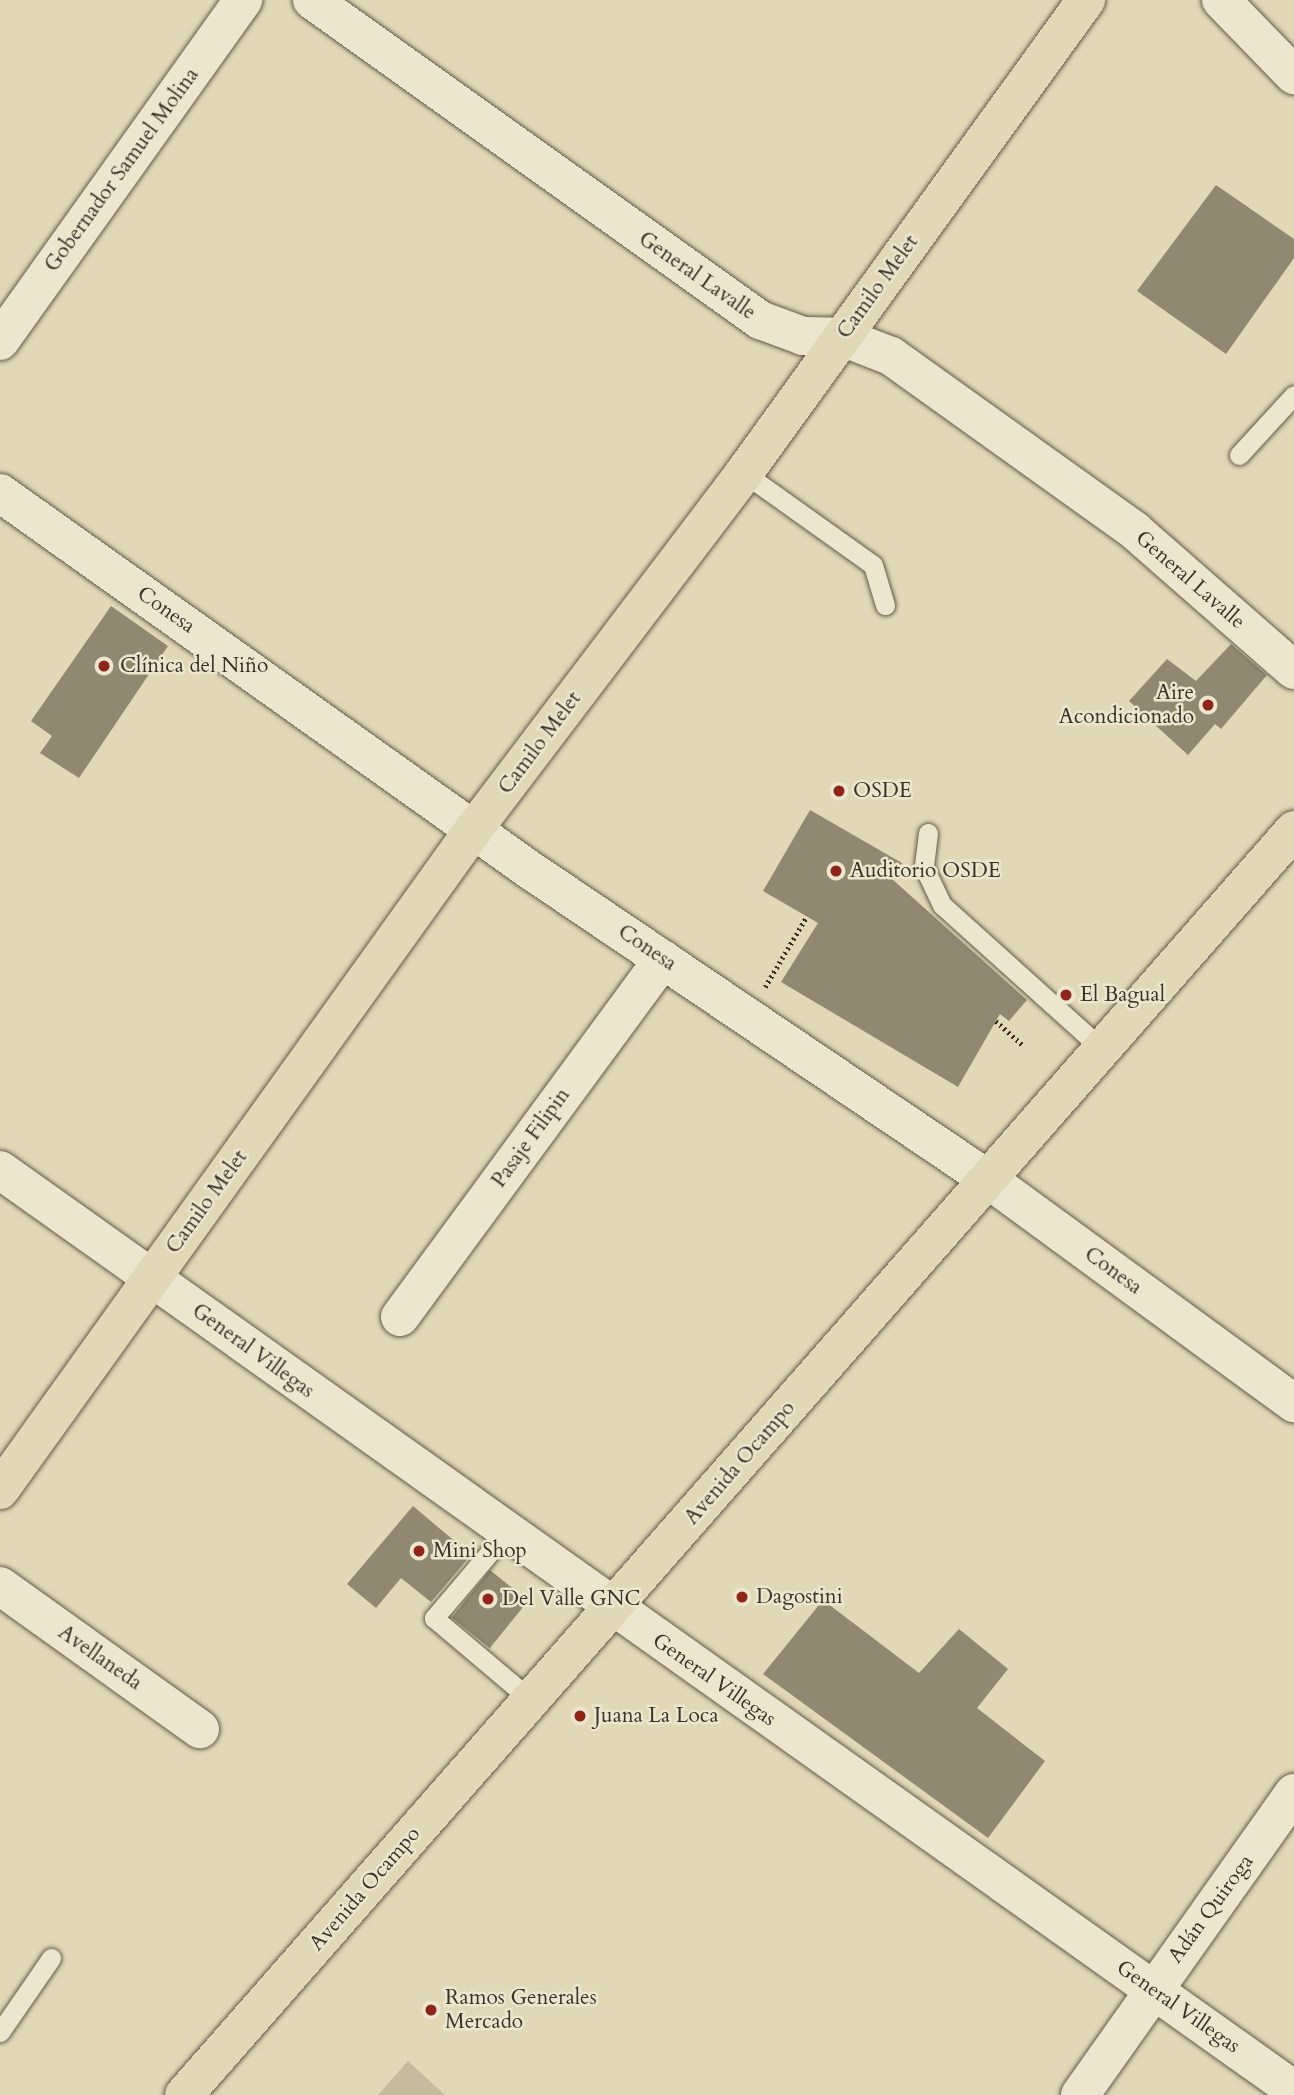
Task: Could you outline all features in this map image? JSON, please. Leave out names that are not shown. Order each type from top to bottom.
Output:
[{"type":"main road","name":"Camilo Melet","points":[[0,1490],[474,830],[744,473],[1086,0]]},
{"type":"main road","name":"Avenida Ocampo","points":[[184,2095],[1294,831]]},
{"type":"street","name":"Gobernador Samuel Molina","points":[[0,341],[243,0]]},
{"type":"street","name":"General Lavalle","points":[[312,0],[760,320],[803,336],[842,337],[891,356],[1135,531],[1294,670]]},
{"type":"street","points":[[1221,0],[1294,75]]},
{"type":"street","name":"Conesa","points":[[0,492],[474,830],[989,1180],[1294,1403]]},
{"type":"street","name":"Pasaje Filipin","points":[[400,1317],[663,959]]},
{"type":"street","name":"General Villegas","points":[[0,1170],[612,1608],[1294,2090]]},
{"type":"street","name":"Avellaneda","points":[[0,1586],[201,1729]]},
{"type":"street","name":"Adán Quiroga","points":[[1080,2095],[1294,1793]]},
{"type":"lane","points":[[1239,455],[1294,394]]},
{"type":"lane","points":[[744,473],[873,565],[886,605]]},
{"type":"lane","points":[[928,833],[924,867],[942,905],[1103,1050]]},
{"type":"lane","points":[[507,1532],[434,1618],[531,1700]]},
{"type":"lane","points":[[0,2032],[51,1958]]},
{"type":"path","points":[[760,993],[807,916]]},
{"type":"path","points":[[996,1021],[1024,1045]]},
{"type":"shaded area","points":[[408,2061],[445,2095],[378,2095]]},
{"type":"building","points":[[1216,185],[1294,239],[1294,258],[1226,354],[1137,291]]},
{"type":"building","points":[[111,606],[168,646],[79,778],[40,753],[52,736],[31,721]]},
{"type":"building","points":[[1231,644],[1267,675],[1221,729],[1215,724],[1188,755],[1129,701],[1167,659],[1196,681]]},
{"type":"building","points":[[810,810],[902,863],[892,879],[1027,1000],[1009,1021],[1000,1014],[958,1087],[781,982],[818,923],[763,891]]},
{"type":"building","points":[[413,1506],[471,1555],[431,1602],[401,1578],[376,1608],[347,1584]]},
{"type":"building","points":[[490,1570],[528,1601],[490,1648],[452,1617]]},
{"type":"building","points":[[823,1600],[919,1673],[959,1629],[1008,1669],[977,1708],[1045,1761],[988,1838],[763,1674]]},
{"type":"place","name":"Clínica del Niño","points":[[104,666]]},
{"type":"place","name":"Aire Acondicionado","points":[[1208,705]]},
{"type":"place","name":"OSDE","points":[[839,791]]},
{"type":"place","name":"Auditorio OSDE","points":[[836,871]]},
{"type":"place","name":"El Bagual","points":[[1066,995]]},
{"type":"place","name":"Mini Shop","points":[[419,1551]]},
{"type":"place","name":"Dagostini","points":[[742,1597]]},
{"type":"place","name":"Del Valle GNC","points":[[488,1599]]},
{"type":"place","name":"Juana La Loca","points":[[580,1716]]},
{"type":"place","name":"Ramos Generales Mercado","points":[[431,2010]]}]
